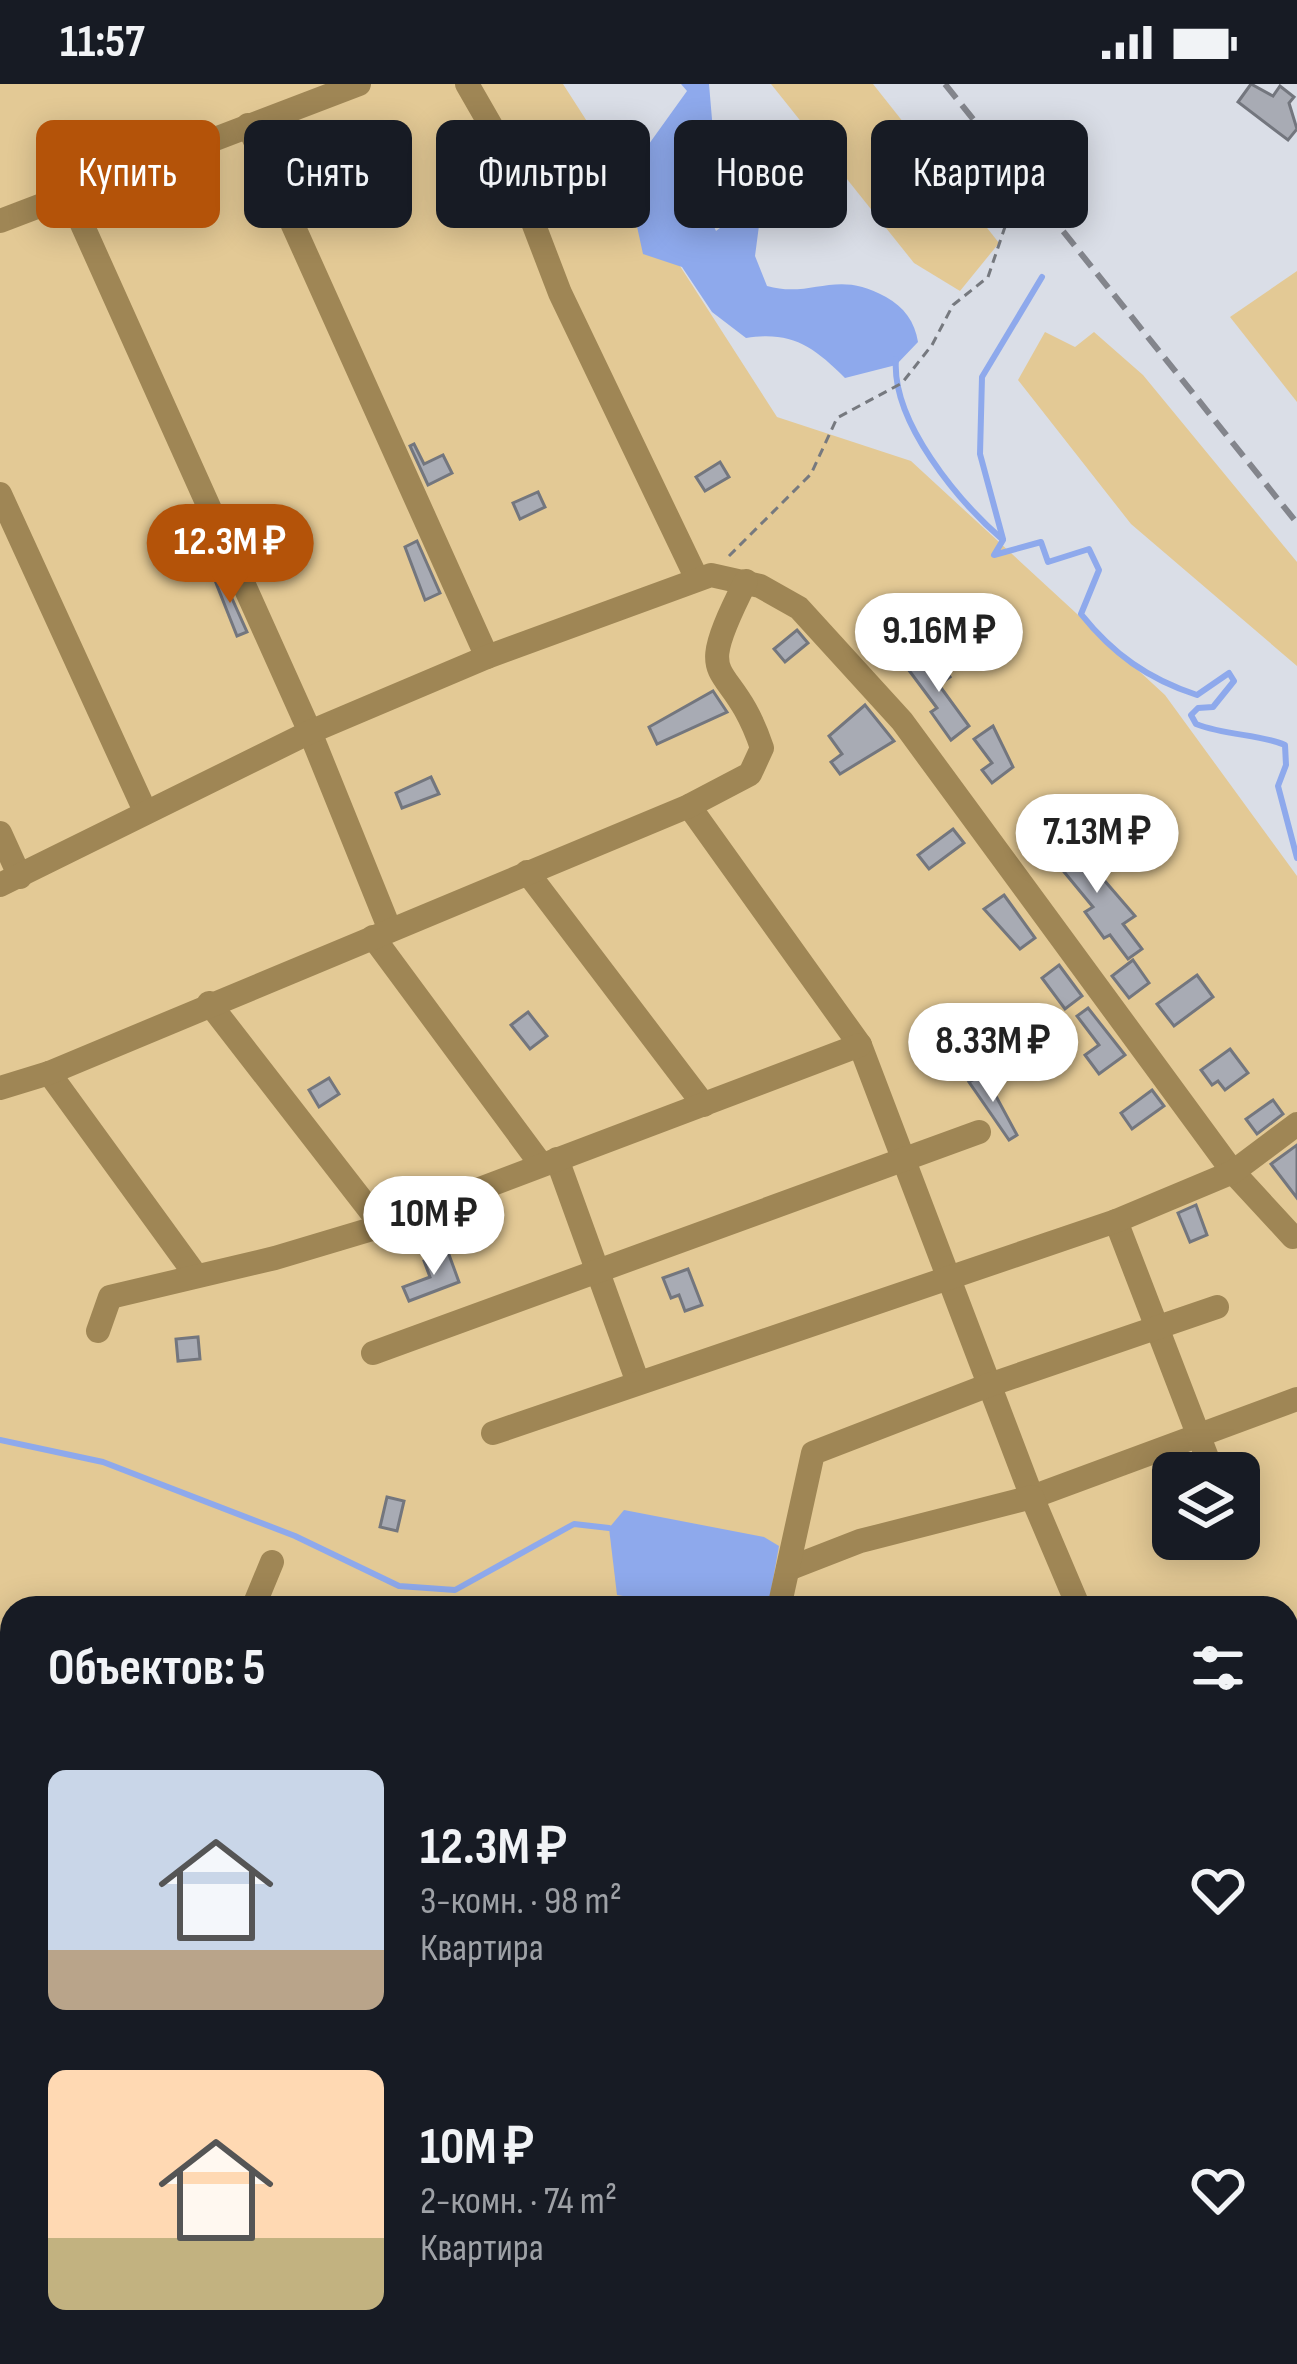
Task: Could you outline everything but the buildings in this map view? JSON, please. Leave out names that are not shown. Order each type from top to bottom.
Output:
[{"type":"street","points":[[262,120],[359,84]]},
{"type":"street","points":[[467,84],[506,152],[560,293],[704,577]]},
{"type":"street","points":[[0,221],[36,206]]},
{"type":"street","points":[[84,228],[310,733],[381,933],[549,1161],[599,1270],[637,1380]]},
{"type":"street","points":[[294,228],[487,657]]},
{"type":"street","points":[[0,494],[145,812]]},
{"type":"street","points":[[0,833],[10,881],[310,733],[487,657],[704,577],[746,580],[799,608],[902,721],[1233,1172],[1293,1237]]},
{"type":"street","points":[[3,1079],[50,1073],[688,806],[750,774],[761,758],[758,735],[715,661],[716,639],[746,580]]},
{"type":"street","points":[[688,806],[860,1045],[1074,1596]]},
{"type":"street","points":[[527,872],[704,1105]]},
{"type":"street","points":[[208,1003],[382,1226]]},
{"type":"street","points":[[98,1331],[110,1297],[275,1258],[382,1226],[860,1045]]},
{"type":"street","points":[[50,1073],[195,1274]]},
{"type":"street","points":[[493,1433],[948,1274],[1116,1221],[1233,1172],[1297,1124]]},
{"type":"street","points":[[373,1353],[979,1132]]},
{"type":"street","points":[[1116,1221],[1205,1452]]},
{"type":"street","points":[[782,1596],[813,1453],[989,1385],[1216,1307]]},
{"type":"street","points":[[788,1569],[860,1541],[1032,1497],[1295,1403]]},
{"type":"street","points":[[258,1596],[272,1562]]},
{"type":"path","points":[[704,577],[811,474],[837,418],[902,383],[932,345],[953,304],[988,277],[1005,228]]},
{"type":"shaded area","points":[[0,84],[563,84],[586,120],[436,120],[436,228],[650,228],[650,219],[777,417],[911,461],[1165,695],[1297,876],[1297,1596],[0,1596]]},
{"type":"shaded area","points":[[771,84],[873,84],[902,120],[871,120],[871,209],[847,179],[847,120],[800,120]]},
{"type":"shaded area","points":[[886,228],[987,228],[999,243],[960,291],[914,263]]},
{"type":"shaded area","points":[[1297,271],[1297,402],[1230,317]]},
{"type":"shaded area","points":[[1045,332],[1075,347],[1094,332],[1143,375],[1297,562],[1297,666],[1131,524],[1018,380]]},
{"type":"water","points":[[681,84],[709,84],[712,120],[674,120],[674,228],[759,228],[755,256],[767,286],[853,285],[892,301],[911,322],[918,342],[896,365],[845,378],[800,343],[776,337],[746,338],[712,312],[682,267],[643,254],[637,228],[650,228],[650,143],[687,91]]},
{"type":"water","points":[[624,1510],[764,1537],[779,1546],[770,1596],[617,1595],[609,1528]]},
{"type":"waterway","points":[[1003,539],[980,454],[982,377],[1042,277]]},
{"type":"waterway","points":[[896,359],[897,383],[916,433],[948,482],[1003,540],[994,555],[1041,542],[1048,562],[1089,549],[1099,570],[1081,614],[1119,653],[1147,673],[1197,695],[1229,673],[1234,681],[1213,707],[1198,708],[1191,715],[1196,724],[1208,728],[1285,745],[1286,765],[1278,786],[1297,858]]},
{"type":"waterway","points":[[0,1440],[103,1462],[295,1536],[399,1586],[455,1590],[574,1524],[609,1528]]},
{"type":"railway","points":[[945,84],[1297,523]]}]
